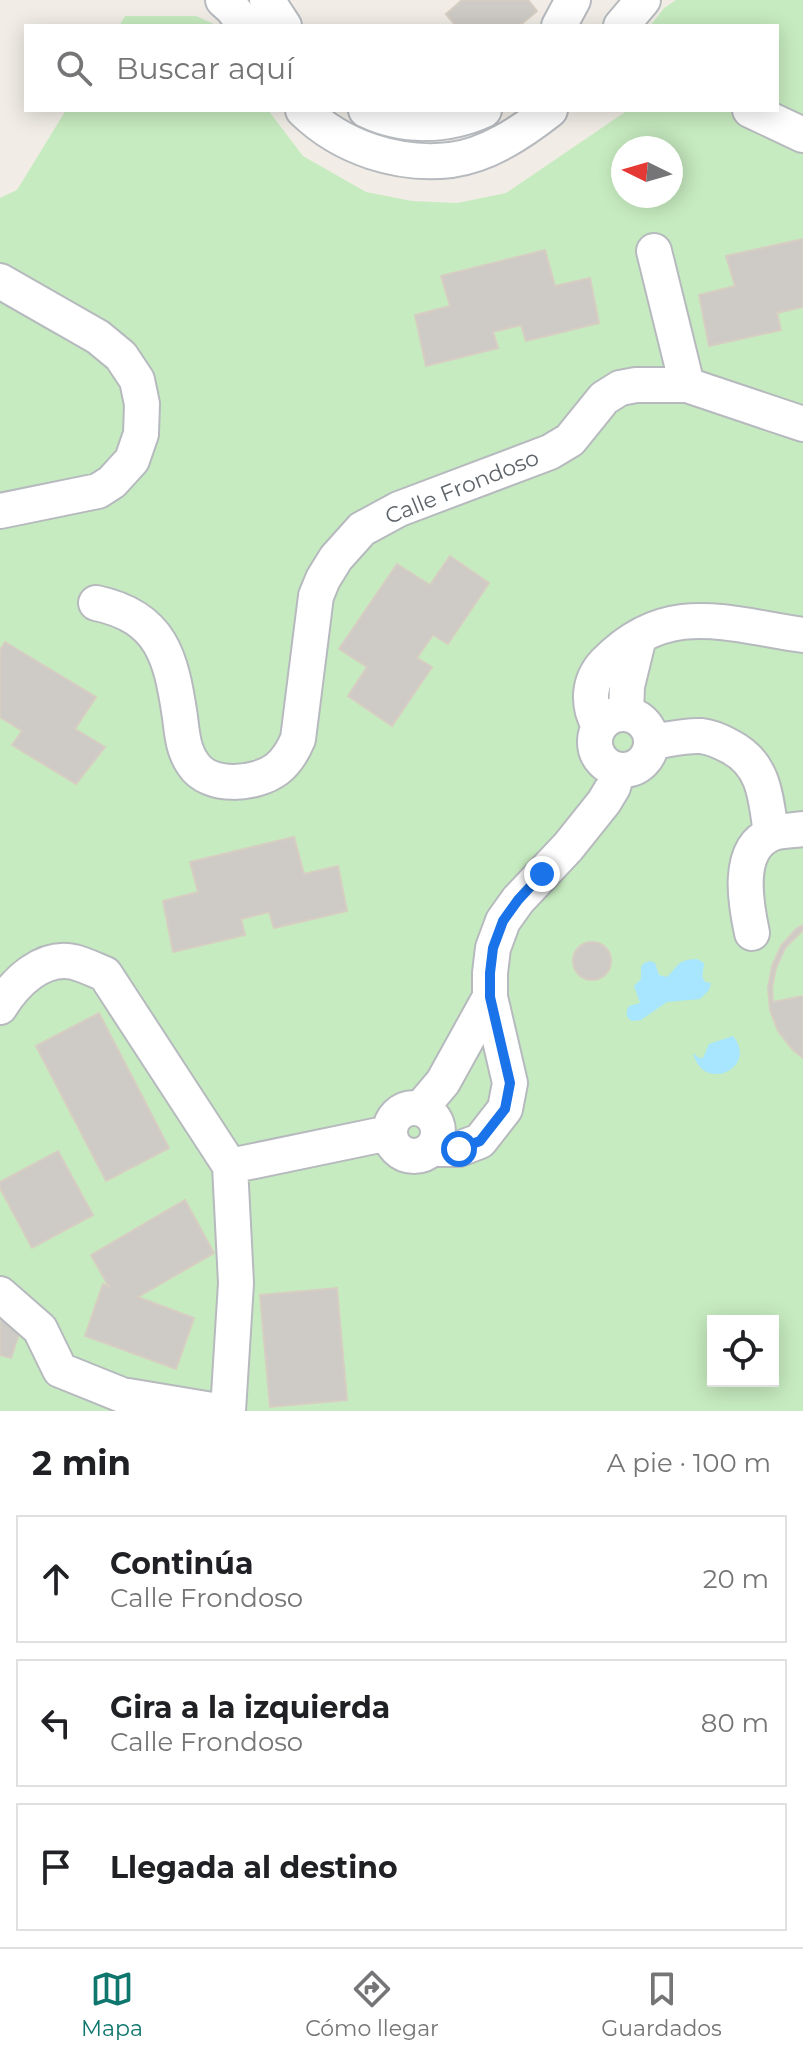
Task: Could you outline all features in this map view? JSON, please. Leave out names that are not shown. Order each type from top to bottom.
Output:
[{"type":"street","points":[[223,0],[244,24]]},
{"type":"street","points":[[267,0],[283,24]]},
{"type":"street","points":[[559,24],[561,0]]},
{"type":"street","points":[[560,24],[573,0]]},
{"type":"street","points":[[623,24],[643,0]]},
{"type":"street","points":[[305,112],[330,132],[357,147],[419,161],[453,159],[477,153],[505,141],[547,112]]},
{"type":"street","points":[[370,112],[401,122],[424,124],[480,112]]},
{"type":"street","points":[[754,112],[803,135]]},
{"type":"street","points":[[654,251],[687,385]]},
{"type":"street","points":[[0,281],[98,337],[121,356],[137,380],[142,404],[141,434],[132,460],[112,482],[98,491],[0,511]]},
{"type":"street","name":"Calle Frondoso","points":[[96,603],[119,608],[147,628],[161,643],[169,663],[185,748],[194,766],[204,775],[218,780],[265,777],[279,768],[298,739],[316,596],[336,558],[362,529],[399,509],[550,452],[570,440],[604,398],[620,388],[687,385],[803,424]]},
{"type":"street","points":[[612,720],[639,719],[648,729],[651,742],[648,755],[638,766],[618,770],[601,761],[595,749],[595,736],[612,720],[639,637],[658,627],[697,619],[803,635]]},
{"type":"street","points":[[651,742],[702,736],[728,745],[752,763],[767,809],[787,832],[752,852],[744,885],[752,933]]},
{"type":"street","points":[[431,1149],[459,1149],[480,1141],[505,1109],[510,1083],[490,997],[493,948],[503,921],[604,802],[618,770]]},
{"type":"street","points":[[0,1007],[9,993],[40,965],[71,961],[105,974],[230,1166],[236,1283],[228,1411]]},
{"type":"street","points":[[421,1108],[443,1082],[490,997]]},
{"type":"street","points":[[409,1107],[421,1108],[432,1114],[438,1125],[438,1138],[431,1149],[419,1156],[405,1155],[394,1147],[389,1133],[391,1122],[398,1112],[409,1107]]},
{"type":"street","points":[[230,1166],[389,1133]]},
{"type":"street","points":[[0,1294],[40,1329],[60,1370],[122,1395],[218,1411]]},
{"type":"green space","points":[[676,0],[803,0],[803,1411],[0,1411],[0,198],[17,190],[65,112],[270,112],[303,156],[366,192],[412,201],[457,203],[506,193],[625,112],[779,112],[779,24],[652,24],[664,8]]},
{"type":"green space","points":[[125,16],[196,16],[214,24],[120,24]]},
{"type":"water","points":[[697,959],[704,963],[704,981],[711,983],[700,999],[667,1002],[641,1020],[628,1018],[629,1006],[640,1003],[634,986],[641,979],[644,963],[655,963],[659,975],[667,977],[682,962]]},
{"type":"water","points":[[733,1036],[739,1048],[739,1058],[734,1066],[717,1074],[707,1072],[699,1065],[693,1053],[703,1058],[709,1044]]},
{"type":"building","points":[[462,0],[528,0],[537,11],[521,24],[454,24],[446,14]]},
{"type":"building","points":[[803,239],[803,307],[777,313],[781,330],[709,346],[699,295],[735,286],[726,256]]},
{"type":"building","points":[[545,250],[555,286],[590,278],[599,323],[526,341],[521,325],[493,332],[498,348],[426,366],[415,315],[450,306],[441,276]]},
{"type":"building","points":[[450,556],[489,583],[448,644],[433,635],[417,658],[432,667],[392,726],[348,696],[367,667],[339,649],[397,564],[430,585]]},
{"type":"building","points":[[5,642],[96,697],[75,729],[105,747],[76,784],[12,745],[22,731],[0,717],[0,650]]},
{"type":"building","points":[[294,837],[304,874],[338,866],[347,911],[274,928],[269,912],[241,919],[245,935],[173,952],[163,901],[198,892],[190,862]]},
{"type":"building","points":[[803,925],[803,930],[785,948],[772,988],[773,1002],[803,996],[803,1058],[778,1031],[770,1010],[768,988],[772,966],[781,946]]},
{"type":"building","points":[[592,942],[605,948],[611,961],[605,974],[592,980],[579,974],[573,961],[579,948]]},
{"type":"building","points":[[99,1013],[169,1148],[106,1181],[36,1046]]},
{"type":"building","points":[[58,1151],[93,1215],[32,1248],[0,1188],[0,1182]]},
{"type":"building","points":[[185,1200],[214,1253],[138,1297],[194,1318],[176,1369],[85,1336],[103,1284],[109,1287],[91,1255]]},
{"type":"building","points":[[337,1288],[347,1400],[270,1407],[260,1295]]},
{"type":"building","points":[[0,1315],[23,1322],[11,1358],[0,1355]]},
{"type":"route","points":[[459,1149],[480,1141],[505,1109],[510,1083],[490,997],[493,948],[503,921],[542,874]]}]
